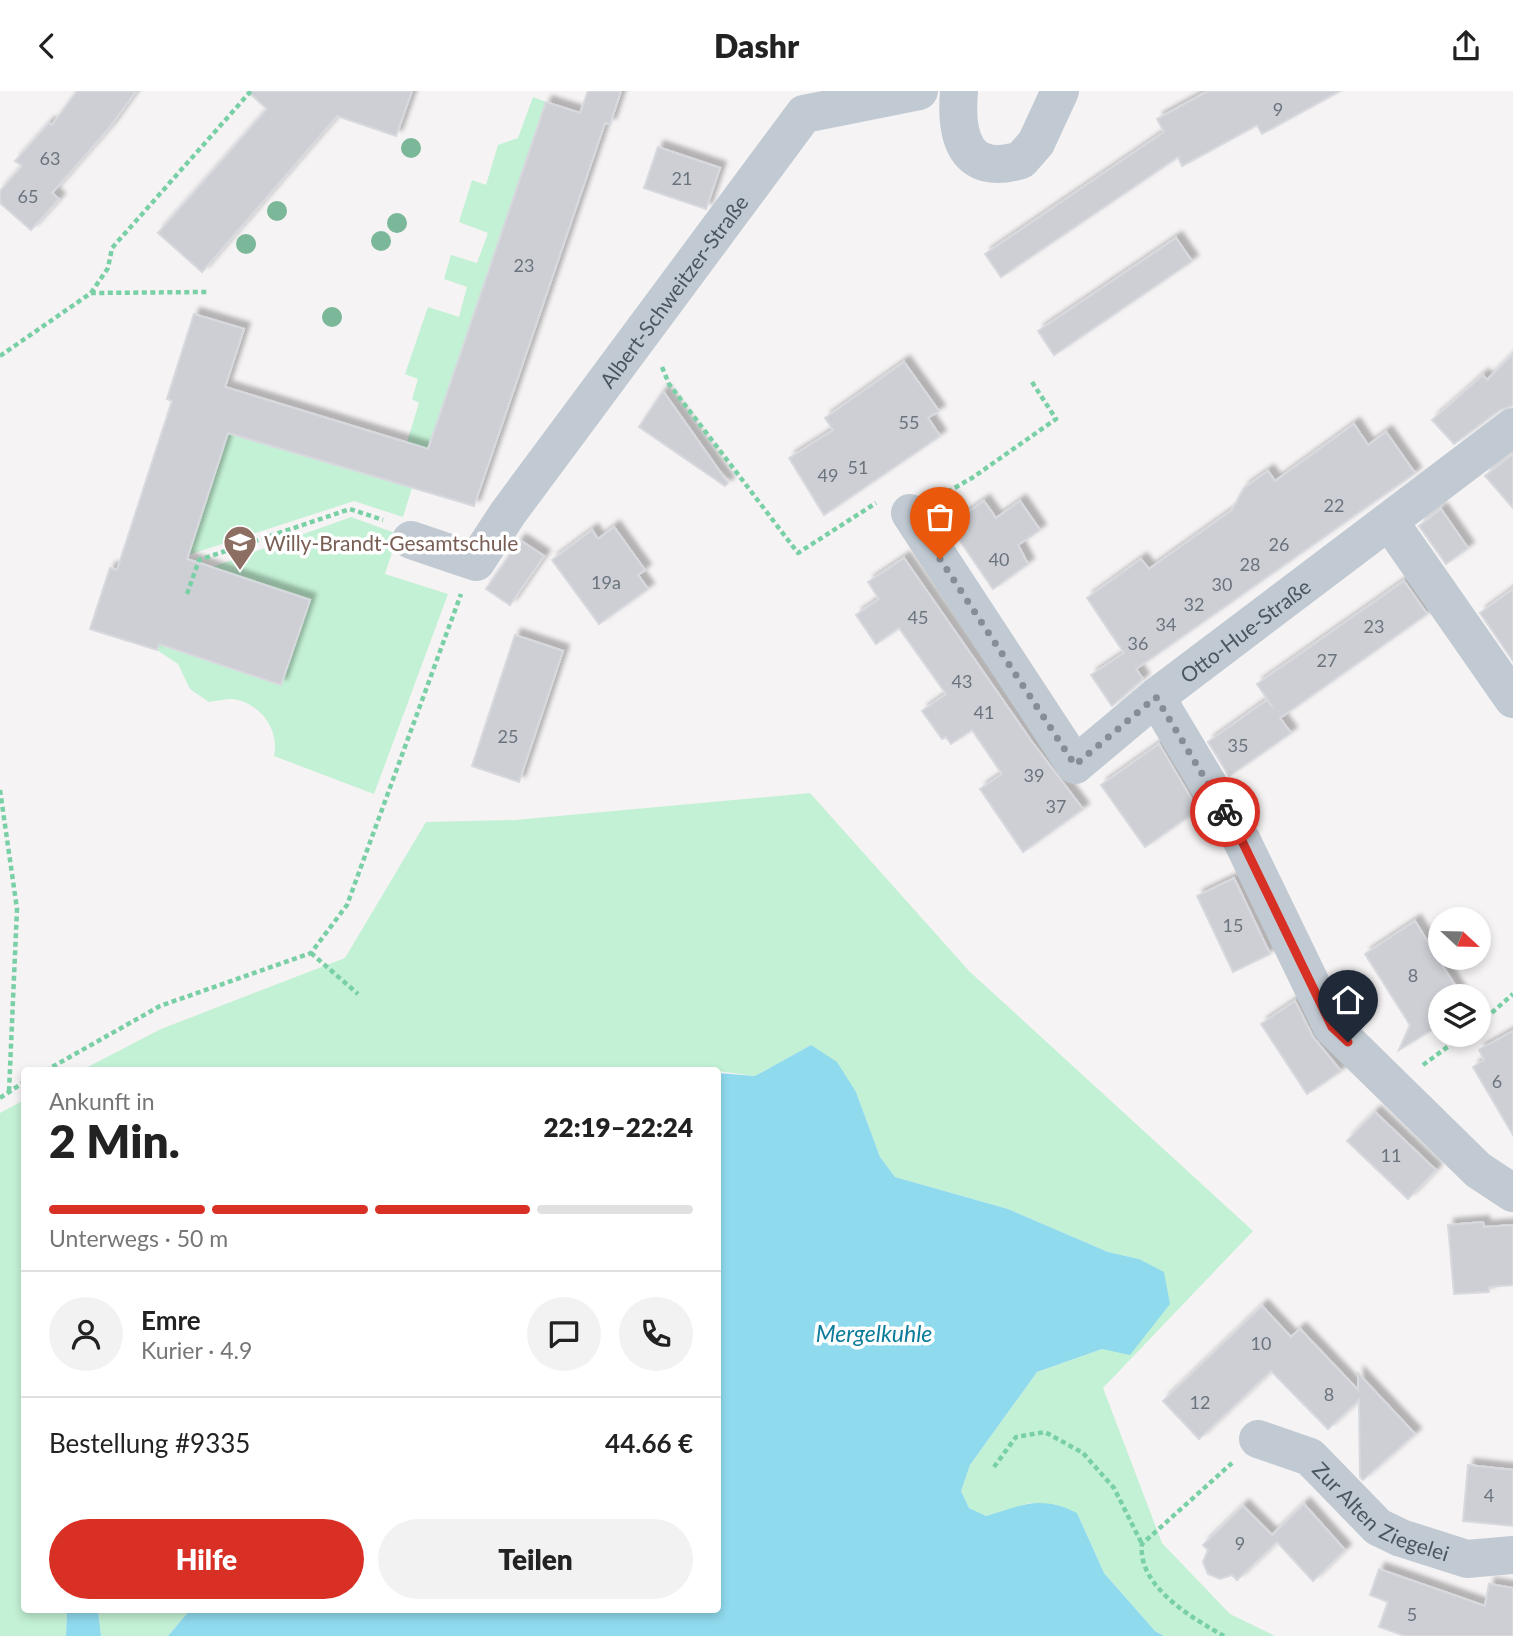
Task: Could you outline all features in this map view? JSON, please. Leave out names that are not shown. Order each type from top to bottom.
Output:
[{"type":"street","name":"Albert-Schweitzer-Straße","points":[[476,562],[508,513],[804,114],[919,91]]},
{"type":"street","points":[[959,91],[957,116],[966,150],[977,159],[993,164],[1021,160],[1036,143],[1060,91]]},
{"type":"street","name":"Otto-Hue-Straße","points":[[910,513],[1075,765],[1156,697],[1513,427]]},
{"type":"street","points":[[1389,521],[1513,699]]},
{"type":"street","points":[[411,540],[476,562]]},
{"type":"street","points":[[1156,697],[1242,841],[1332,1027],[1478,1170],[1513,1193]]},
{"type":"street","name":"Zur Alten Ziegelei","points":[[1258,1439],[1311,1457],[1378,1527],[1401,1538],[1467,1559],[1513,1555]]},
{"type":"path","points":[[0,356],[91,293],[108,268],[112,248],[251,91]]},
{"type":"path","points":[[91,293],[207,292]]},
{"type":"path","points":[[661,363],[669,384],[798,554],[893,492],[910,513],[972,478],[1056,419],[1032,382]]},
{"type":"path","points":[[187,594],[199,559],[350,509],[400,526],[411,540]]},
{"type":"path","points":[[52,1067],[160,1006],[311,953],[347,905],[461,593],[476,562]]},
{"type":"path","points":[[0,790],[17,909],[9,1091]]},
{"type":"path","points":[[311,953],[358,994]]},
{"type":"path","points":[[1491,1013],[1513,994]]},
{"type":"path","points":[[1395,1087],[1448,1047]]},
{"type":"path","points":[[0,1098],[21,1084]]},
{"type":"path","points":[[994,1468],[1016,1437],[1045,1431],[1083,1454],[1114,1488],[1142,1544],[1140,1560],[1155,1584],[1194,1619],[1224,1636]]},
{"type":"path","points":[[1142,1544],[1258,1439]]},
{"type":"green space","points":[[533,97],[546,102],[428,449],[407,442],[419,403],[412,399],[418,379],[405,374],[428,307],[459,317],[467,287],[444,279],[451,255],[477,263],[488,233],[459,222],[472,180],[486,185],[498,145],[518,138]]},
{"type":"green space","points":[[228,433],[412,488],[403,517],[354,501],[188,555]]},
{"type":"green space","points":[[351,517],[398,534],[385,574],[448,594],[374,794],[274,756],[271,727],[259,711],[242,701],[232,699],[209,702],[190,689],[178,664],[157,650],[171,609],[199,658],[281,685],[310,600],[227,572],[216,603],[207,569]]},
{"type":"green space","points":[[810,793],[969,971],[1253,1231],[1103,1388],[1162,1543],[1230,1614],[1275,1636],[1164,1636],[1155,1631],[1104,1573],[1077,1513],[1030,1503],[986,1516],[969,1508],[961,1491],[970,1465],[1037,1372],[1102,1349],[1139,1259],[1108,1252],[1008,1209],[895,1177],[880,1157],[856,1092],[811,1045],[755,1076],[721,1071],[721,1067],[88,1067],[161,1029],[345,958],[426,822],[515,820]]},
{"type":"green space","points":[[21,1102],[21,1613],[67,1613],[66,1636],[0,1636],[0,1113]]},
{"type":"green space","points":[[98,1613],[187,1613],[168,1636],[101,1636]]},
{"type":"water","name":"Mergelkuhle","points":[[811,1045],[837,1062],[856,1092],[880,1157],[895,1177],[1008,1209],[1108,1252],[1139,1259],[1164,1272],[1170,1304],[1130,1355],[1102,1349],[1037,1372],[970,1465],[961,1491],[969,1508],[986,1516],[1021,1505],[1042,1503],[1077,1513],[1104,1573],[1155,1631],[1164,1636],[168,1636],[187,1613],[721,1613],[721,1073],[755,1076]]},
{"type":"water","points":[[67,1613],[98,1613],[101,1636],[66,1636]]},
{"type":"building","points":[[77,91],[136,91],[109,128],[52,193],[59,199],[31,230],[0,203],[0,191],[22,166],[15,161],[49,123],[52,125]]},
{"type":"building","points":[[247,91],[412,91],[396,136],[337,116],[202,272],[158,233],[267,109]]},
{"type":"building","points":[[588,91],[621,91],[610,124],[605,123],[474,506],[228,433],[187,559],[310,600],[281,685],[159,644],[157,650],[90,629],[110,568],[117,570],[172,401],[167,399],[194,314],[244,329],[225,387],[428,449],[546,102],[580,113]]},
{"type":"building","points":[[1208,91],[1340,91],[1262,134],[1257,125],[1182,166],[1178,157],[1001,277],[985,254],[1164,132],[1157,119]]},
{"type":"building","points":[[658,147],[720,168],[706,209],[644,188]]},
{"type":"building","points":[[1176,238],[1192,261],[1054,355],[1038,331]]},
{"type":"building","points":[[1513,354],[1513,406],[1500,410],[1454,444],[1432,420],[1483,375],[1487,380]]},
{"type":"building","points":[[904,362],[939,411],[928,418],[940,436],[824,515],[789,458],[833,430],[825,418]]},
{"type":"building","points":[[663,391],[728,483],[725,486],[639,427]]},
{"type":"building","points":[[1354,424],[1368,445],[1386,432],[1415,473],[1136,669],[1143,679],[1112,706],[1091,675],[1124,653],[1087,598],[1141,559],[1149,569],[1232,510],[1244,488],[1268,471],[1275,481]]},
{"type":"building","points":[[1513,454],[1513,508],[1485,476]]},
{"type":"building","points":[[984,501],[996,518],[1020,501],[1040,530],[1018,545],[1028,564],[993,589],[949,525]]},
{"type":"building","points":[[1441,509],[1468,548],[1446,564],[1419,526]]},
{"type":"building","points":[[614,527],[645,570],[638,575],[648,589],[599,624],[552,560],[592,530],[598,539]]},
{"type":"building","points":[[520,540],[544,556],[510,605],[486,589]]},
{"type":"building","points":[[904,558],[1032,742],[1083,809],[1023,852],[980,789],[1002,774],[972,730],[951,744],[946,737],[942,739],[922,711],[946,694],[899,628],[876,644],[856,615],[879,599],[868,582]]},
{"type":"building","points":[[1404,581],[1427,614],[1280,718],[1291,733],[1229,776],[1208,742],[1267,700],[1273,708],[1257,684]]},
{"type":"building","points":[[1513,589],[1513,661],[1480,613]]},
{"type":"building","points":[[515,635],[563,651],[519,782],[472,766]]},
{"type":"building","points":[[1159,744],[1198,810],[1145,847],[1101,785]]},
{"type":"building","points":[[1234,878],[1270,954],[1233,972],[1197,896]]},
{"type":"building","points":[[1415,921],[1428,942],[1428,970],[1445,970],[1454,984],[1428,984],[1428,1032],[1399,1050],[1410,1025],[1365,954]]},
{"type":"building","points":[[1295,1001],[1313,1037],[1341,1071],[1307,1094],[1261,1024]]},
{"type":"building","points":[[1513,1031],[1513,1135],[1473,1067],[1484,1060],[1479,1050],[1491,1047],[1491,1043]]},
{"type":"building","points":[[1375,1112],[1436,1170],[1408,1199],[1347,1141]]},
{"type":"building","points":[[1483,1222],[1484,1227],[1513,1225],[1513,1285],[1489,1287],[1489,1292],[1454,1294],[1448,1225]]},
{"type":"building","points":[[1262,1306],[1291,1337],[1300,1329],[1358,1390],[1358,1373],[1415,1434],[1363,1480],[1360,1477],[1359,1400],[1328,1429],[1271,1371],[1199,1439],[1163,1401]]},
{"type":"building","points":[[1468,1465],[1513,1470],[1513,1526],[1463,1521]]},
{"type":"building","points":[[1304,1504],[1345,1550],[1313,1581],[1277,1542],[1237,1580],[1232,1575],[1220,1579],[1208,1574],[1203,1562],[1208,1550],[1203,1545],[1243,1506],[1272,1535]]},
{"type":"building","points":[[1379,1569],[1485,1606],[1489,1584],[1513,1588],[1513,1636],[1405,1636],[1379,1627],[1388,1602],[1370,1595]]},
{"type":"way so far","points":[[940,559],[1075,765],[1156,697],[1225,812]]},
{"type":"place","name":"Willy-Brandt-Gesamtschule","points":[[240,572]]},
{"type":"route","points":[[1225,812],[1242,841],[1332,1027],[1348,1042]]}]
